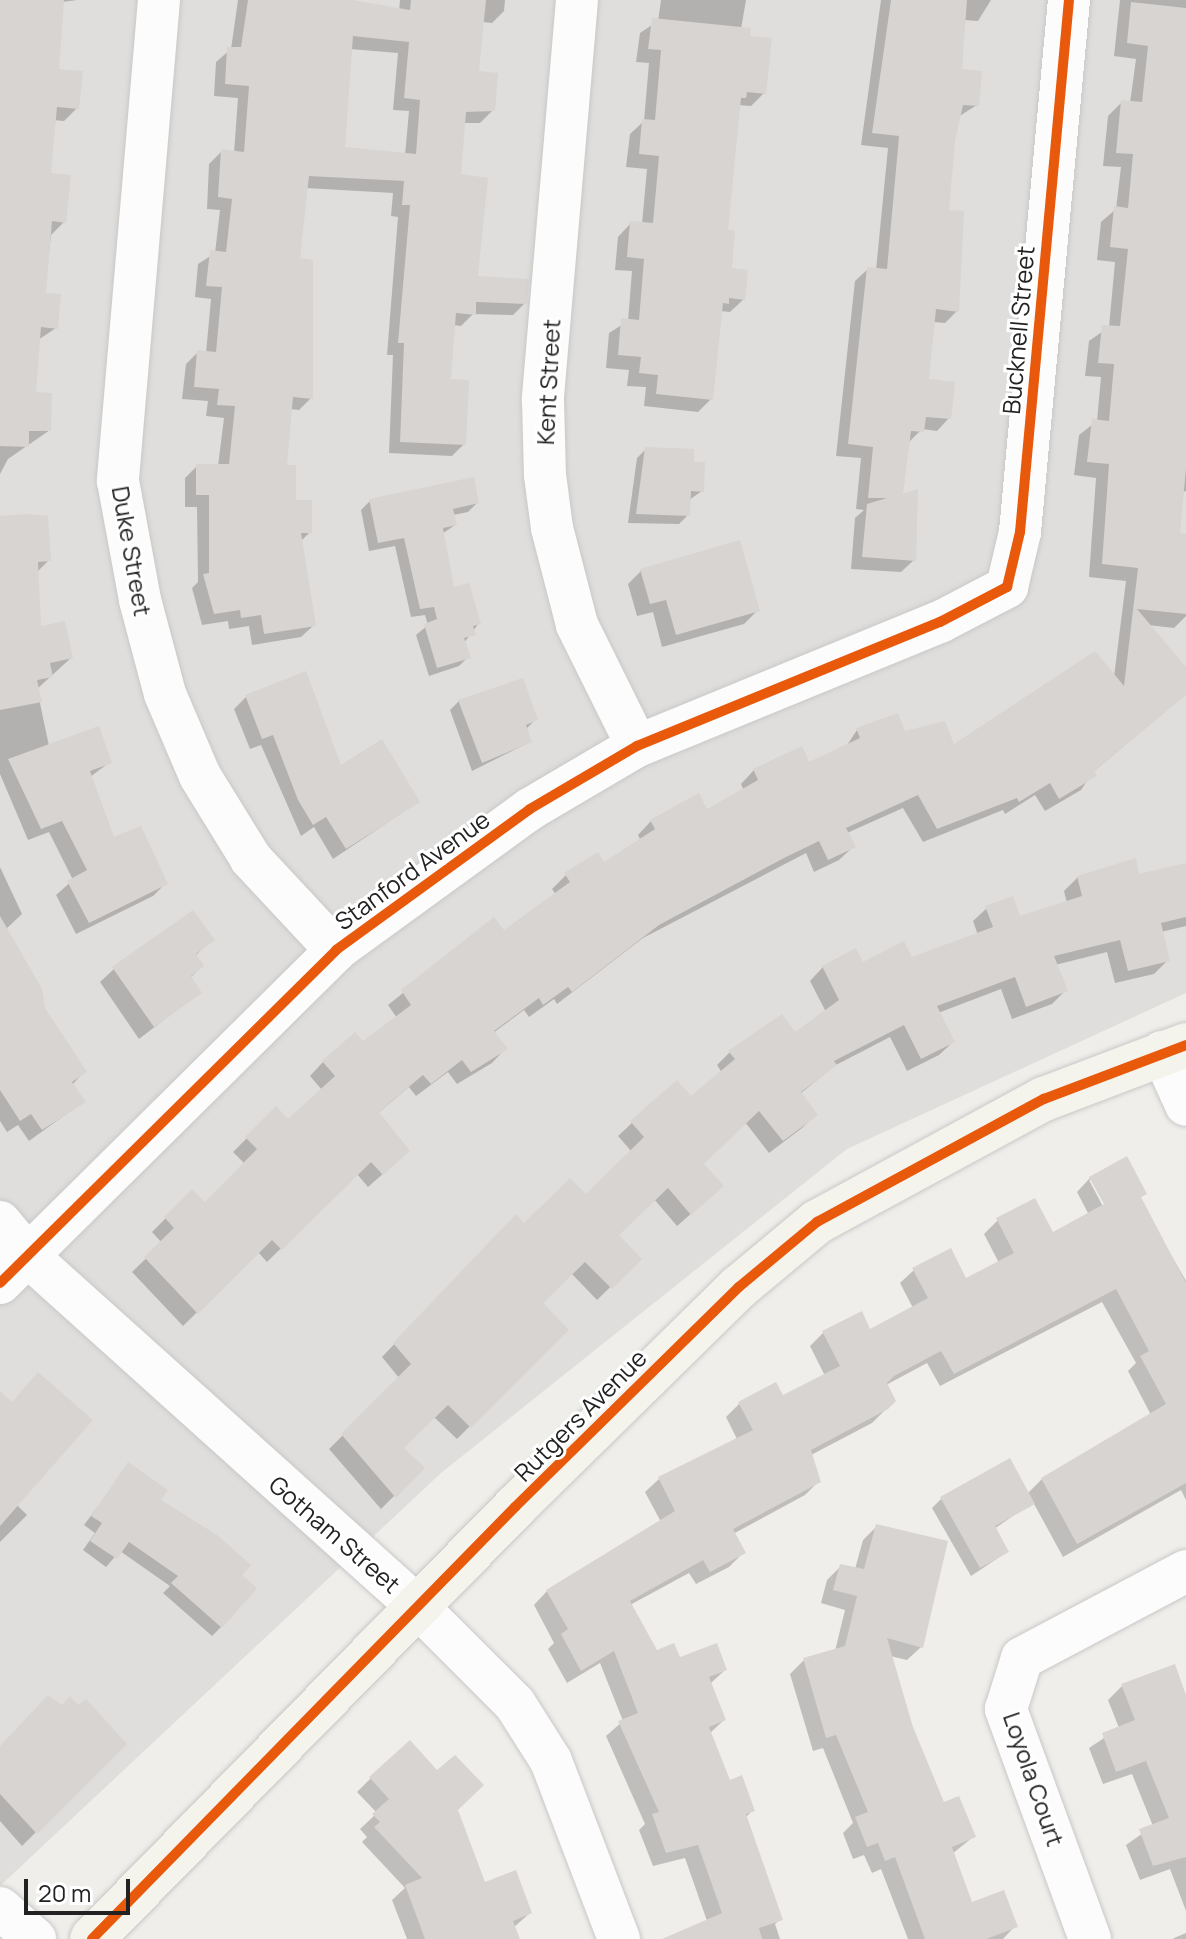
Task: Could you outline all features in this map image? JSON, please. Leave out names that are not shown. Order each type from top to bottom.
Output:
[{"type":"main road","name":"Rutgers Avenue","points":[[92,1939],[418,1607],[739,1287],[817,1222],[1044,1099],[1174,1048]]},
{"type":"street","name":"Duke Street","points":[[159,0],[118,481],[140,600],[165,694],[200,776],[251,859],[336,950]]},
{"type":"street","name":"Kent Street","points":[[577,0],[543,400],[545,475],[552,528],[577,625],[637,746]]},
{"type":"street","name":"Bucknell Street","points":[[940,622],[1007,587],[1020,532],[1069,0]]},
{"type":"street","name":"Stanford Avenue","points":[[15,1270],[336,950],[530,809],[637,746],[940,622]]},
{"type":"street","points":[[1174,1048],[1186,1105]]},
{"type":"street","name":"Gotham Street","points":[[0,1222],[15,1270],[418,1607],[515,1704],[551,1761],[619,1939]]},
{"type":"street","name":"Loyola Court","points":[[1090,1939],[1006,1709],[1022,1658],[1186,1571]]},
{"type":"street","points":[[0,1908],[35,1939]]},
{"type":"shaded area","points":[[0,0],[1186,0],[1186,993],[847,1149],[441,1473],[0,1886]]},
{"type":"building","points":[[0,0],[64,0],[59,69],[83,71],[79,109],[57,107],[51,173],[71,175],[66,223],[52,221],[46,293],[61,294],[58,329],[41,327],[36,392],[52,393],[51,431],[29,431],[29,447],[0,446]]},
{"type":"building","points":[[248,0],[352,0],[410,10],[411,0],[486,0],[479,71],[498,73],[495,111],[466,112],[461,174],[488,178],[478,276],[529,279],[527,304],[476,302],[476,315],[456,313],[451,379],[469,380],[466,445],[400,442],[404,343],[398,343],[410,205],[402,205],[404,181],[309,176],[300,258],[313,260],[313,399],[293,397],[287,465],[296,465],[296,500],[312,500],[312,533],[301,533],[316,626],[264,634],[261,615],[241,618],[240,610],[214,614],[203,574],[209,573],[209,495],[196,495],[196,464],[229,464],[235,406],[217,405],[219,389],[194,387],[197,350],[216,352],[222,287],[206,286],[210,250],[226,252],[232,199],[218,197],[221,149],[244,152],[249,86],[225,84],[227,47],[241,47]],"holes":[[[353,36],[409,42],[404,98],[420,100],[416,154],[345,147]]]},
{"type":"building","points":[[891,0],[967,0],[962,69],[982,71],[979,106],[963,105],[955,141],[949,210],[964,211],[959,312],[936,309],[929,379],[955,382],[951,419],[926,417],[924,432],[911,431],[903,494],[918,489],[916,561],[862,557],[867,504],[887,498],[868,498],[873,447],[848,444],[867,267],[887,269],[899,136],[872,133]]},
{"type":"building","points":[[1131,2],[1186,8],[1186,468],[1180,533],[1186,534],[1186,614],[1137,609],[1186,667],[1186,695],[1094,771],[1097,776],[1059,799],[1050,783],[1019,802],[1017,798],[937,829],[918,795],[846,828],[856,847],[828,860],[819,841],[659,925],[572,992],[568,987],[543,1005],[539,998],[494,1031],[508,1049],[471,1072],[462,1060],[431,1084],[423,1075],[379,1112],[410,1151],[383,1175],[371,1162],[282,1250],[272,1240],[198,1314],[144,1257],[174,1228],[164,1217],[192,1189],[205,1202],[257,1149],[245,1137],[276,1106],[288,1119],[335,1076],[322,1061],[355,1032],[363,1041],[411,1005],[401,990],[494,917],[504,930],[570,882],[564,873],[598,852],[604,862],[655,829],[650,820],[699,793],[707,809],[758,780],[753,769],[802,746],[809,762],[860,738],[856,728],[898,713],[905,731],[945,721],[954,744],[1095,651],[1124,686],[1138,568],[1102,564],[1109,464],[1087,462],[1092,419],[1109,421],[1114,364],[1098,363],[1102,325],[1120,326],[1128,249],[1110,247],[1114,206],[1128,208],[1133,154],[1116,153],[1121,100],[1142,102],[1148,46],[1127,43]]},
{"type":"building","points":[[652,18],[751,28],[750,36],[772,38],[766,94],[747,92],[746,98],[741,98],[728,230],[735,231],[732,268],[748,270],[745,300],[729,298],[729,304],[723,303],[713,400],[656,394],[658,375],[639,373],[641,357],[618,355],[621,318],[639,320],[644,259],[627,257],[630,221],[653,223],[659,156],[639,154],[642,119],[655,120],[661,50],[648,49]]},
{"type":"building","points":[[645,447],[694,449],[694,462],[705,462],[704,492],[691,491],[690,516],[636,514]]},
{"type":"building","points":[[474,477],[479,503],[453,509],[457,525],[443,528],[454,587],[469,583],[481,624],[473,626],[476,635],[464,638],[471,658],[437,668],[424,624],[437,619],[434,607],[420,609],[404,538],[378,543],[369,499]]},
{"type":"building","points":[[0,516],[48,516],[51,561],[38,562],[41,626],[65,621],[73,658],[50,663],[53,677],[37,680],[42,702],[0,710]]},
{"type":"building","points":[[740,540],[760,611],[676,635],[666,600],[650,604],[640,569]]},
{"type":"building","points":[[306,671],[341,765],[382,739],[420,802],[346,849],[326,817],[313,825],[298,800],[273,735],[262,739],[245,695]]},
{"type":"building","points":[[523,678],[538,720],[526,725],[532,742],[482,763],[458,700]]},
{"type":"building","points":[[99,726],[112,763],[90,771],[114,837],[141,826],[168,884],[89,923],[67,881],[87,870],[62,821],[41,829],[8,759]]},
{"type":"building","points":[[1136,858],[1139,874],[1186,863],[1186,917],[1161,923],[1170,961],[1128,971],[1120,940],[1054,956],[1068,991],[1026,1007],[1015,977],[937,1006],[955,1042],[921,1059],[904,1025],[834,1061],[837,1065],[801,1092],[818,1115],[783,1141],[759,1111],[704,1164],[724,1186],[691,1215],[668,1188],[619,1235],[642,1259],[612,1289],[585,1262],[543,1303],[569,1330],[471,1428],[448,1405],[404,1448],[425,1468],[396,1498],[341,1434],[411,1364],[393,1343],[516,1214],[524,1223],[570,1178],[586,1194],[644,1137],[630,1121],[677,1080],[691,1096],[735,1059],[728,1051],[782,1014],[795,1032],[839,1000],[822,966],[856,948],[863,962],[904,941],[912,957],[993,927],[985,906],[1013,896],[1020,916],[1082,896],[1077,876]]},
{"type":"building","points":[[193,910],[215,940],[196,954],[204,966],[191,976],[202,993],[154,1027],[112,967]]},
{"type":"building","points":[[0,916],[42,989],[45,1008],[87,1072],[72,1082],[86,1102],[42,1130],[31,1114],[20,1121],[0,1090]]},
{"type":"building","points":[[1127,1156],[1147,1194],[1141,1197],[1186,1283],[1186,1483],[1077,1544],[1041,1478],[1166,1404],[1140,1356],[1149,1351],[1116,1289],[954,1374],[941,1351],[894,1376],[887,1383],[896,1401],[888,1409],[811,1450],[821,1482],[733,1529],[746,1553],[710,1572],[703,1560],[630,1601],[657,1650],[674,1643],[680,1657],[717,1643],[727,1670],[709,1677],[726,1720],[709,1727],[730,1780],[742,1775],[755,1811],[746,1814],[783,1920],[759,1928],[762,1939],[662,1939],[722,1913],[698,1845],[666,1853],[652,1814],[659,1812],[618,1721],[638,1713],[614,1651],[581,1671],[561,1634],[568,1629],[546,1590],[675,1511],[658,1477],[753,1430],[738,1402],[776,1382],[783,1395],[840,1366],[822,1331],[862,1311],[870,1329],[928,1298],[912,1268],[951,1248],[966,1278],[1014,1253],[996,1218],[1035,1198],[1053,1232],[1104,1204],[1089,1177]]},
{"type":"building","points":[[38,1372],[93,1420],[0,1526],[0,1391],[12,1402]]},
{"type":"building","points":[[1010,1458],[1035,1504],[995,1526],[1009,1552],[980,1568],[940,1497]]},
{"type":"building","points":[[128,1462],[168,1490],[161,1500],[217,1535],[251,1565],[242,1575],[257,1588],[222,1628],[171,1583],[178,1576],[129,1542],[117,1559],[90,1541],[102,1523],[91,1516]]},
{"type":"building","points":[[876,1524],[948,1541],[923,1648],[887,1638],[913,1727],[944,1802],[959,1796],[976,1837],[952,1847],[972,1902],[1004,1890],[1018,1927],[986,1939],[925,1939],[895,1857],[885,1861],[878,1843],[867,1847],[855,1817],[868,1812],[836,1735],[826,1738],[803,1658],[845,1646],[857,1596],[833,1590],[840,1564],[864,1569]]},
{"type":"building","points":[[1175,1664],[1186,1695],[1186,1857],[1153,1866],[1139,1829],[1169,1818],[1146,1761],[1116,1772],[1102,1733],[1135,1720],[1121,1684]]},
{"type":"building","points":[[48,1695],[62,1705],[70,1696],[78,1705],[86,1699],[127,1744],[37,1834],[0,1794],[0,1746]]},
{"type":"building","points":[[410,1740],[437,1770],[455,1755],[484,1785],[458,1810],[485,1882],[516,1870],[532,1913],[513,1921],[520,1939],[425,1939],[405,1885],[422,1878],[374,1827],[380,1822],[372,1814],[389,1799],[369,1777]]},
{"type":"cycle path","points":[[0,1283],[336,950],[530,809],[637,746],[940,622],[1007,587],[1020,532],[1069,0]]},
{"type":"cycle path","points":[[92,1939],[515,1507],[739,1287],[817,1222],[1044,1099],[1186,1045]]}]
